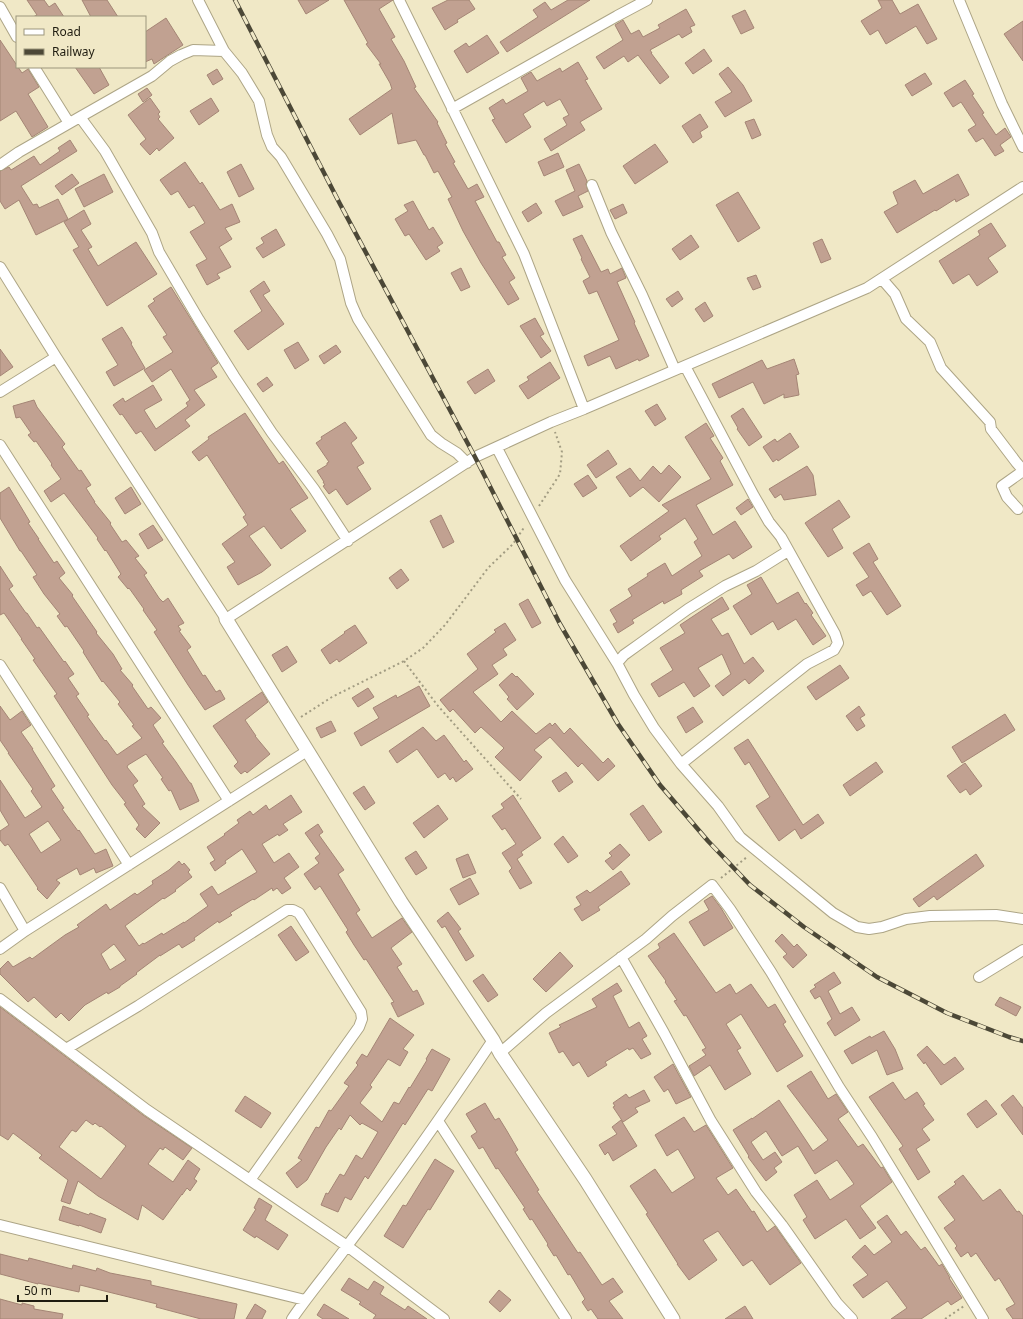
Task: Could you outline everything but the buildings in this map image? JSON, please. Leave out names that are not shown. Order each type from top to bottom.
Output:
[{"type":"street","points":[[198,0],[224,51],[242,73],[259,101],[267,135],[272,147],[280,157],[334,247],[340,259],[351,303],[358,319],[431,435],[467,463]]},
{"type":"street","points":[[399,0],[524,254],[584,409]]},
{"type":"street","points":[[452,109],[647,0]]},
{"type":"street","points":[[959,0],[1002,104],[1023,147]]},
{"type":"street","points":[[0,7],[16,35]]},
{"type":"street","points":[[0,165],[19,152],[152,76],[170,61],[181,55],[193,50],[224,51]]},
{"type":"street","points":[[35,68],[69,123]]},
{"type":"street","points":[[80,117],[105,151],[152,233],[159,252],[230,370],[272,433],[314,489],[348,541]]},
{"type":"street","points":[[592,185],[611,232],[680,368],[769,522],[781,537],[835,634],[838,643],[834,650],[807,664],[681,764]]},
{"type":"street","points":[[226,620],[467,463],[551,422],[822,309],[867,288],[1023,187]]},
{"type":"street","points":[[0,267],[56,357],[226,620],[402,902],[493,1040],[500,1053],[585,1179],[673,1319]]},
{"type":"street","points":[[882,279],[895,294],[906,320],[930,342],[941,368],[990,422],[991,429],[1023,470],[1002,486],[1008,497],[1018,509]]},
{"type":"street","points":[[0,392],[56,357]]},
{"type":"street","points":[[0,445],[229,801]]},
{"type":"street","points":[[496,448],[565,580],[617,663],[654,728],[681,764],[718,806],[740,837],[833,913],[857,927],[869,929],[882,927],[906,919],[930,916],[996,915],[1023,920]]},
{"type":"street","points":[[617,663],[624,655],[688,609],[725,586],[756,571],[788,551]]},
{"type":"street","points":[[0,665],[129,865]]},
{"type":"street","points":[[0,949],[25,930],[307,751]]},
{"type":"street","points":[[500,1053],[546,1013],[646,939],[672,916],[712,885],[730,909],[771,972],[839,1087],[872,1137],[984,1319]]},
{"type":"street","points":[[0,888],[25,930]]},
{"type":"street","points":[[66,1049],[138,1006],[287,910],[293,910],[299,913],[361,1012],[362,1019],[360,1027],[250,1180]]},
{"type":"street","points":[[980,977],[1023,950]]},
{"type":"street","points":[[621,957],[664,1033],[710,1121],[756,1192],[782,1225],[837,1303],[852,1319]]},
{"type":"street","points":[[0,999],[147,1110],[348,1246],[444,1319]]},
{"type":"street","points":[[292,1319],[305,1300],[348,1246],[438,1121],[493,1040]]},
{"type":"street","points":[[438,1121],[566,1319]]},
{"type":"street","points":[[0,1225],[305,1300]]},
{"type":"path","points":[[290,724],[332,697],[404,661],[423,648],[445,626],[488,568],[513,544],[560,474],[562,452],[551,422]]},
{"type":"path","points":[[404,661],[438,706],[520,799]]},
{"type":"path","points":[[712,885],[747,857],[759,853]]},
{"type":"path","points":[[945,1319],[972,1301]]},
{"type":"railway","points":[[235,0],[340,204],[475,457],[560,624],[618,724],[660,785],[708,841],[750,885],[804,927],[877,977],[947,1013],[1023,1041]]}]
